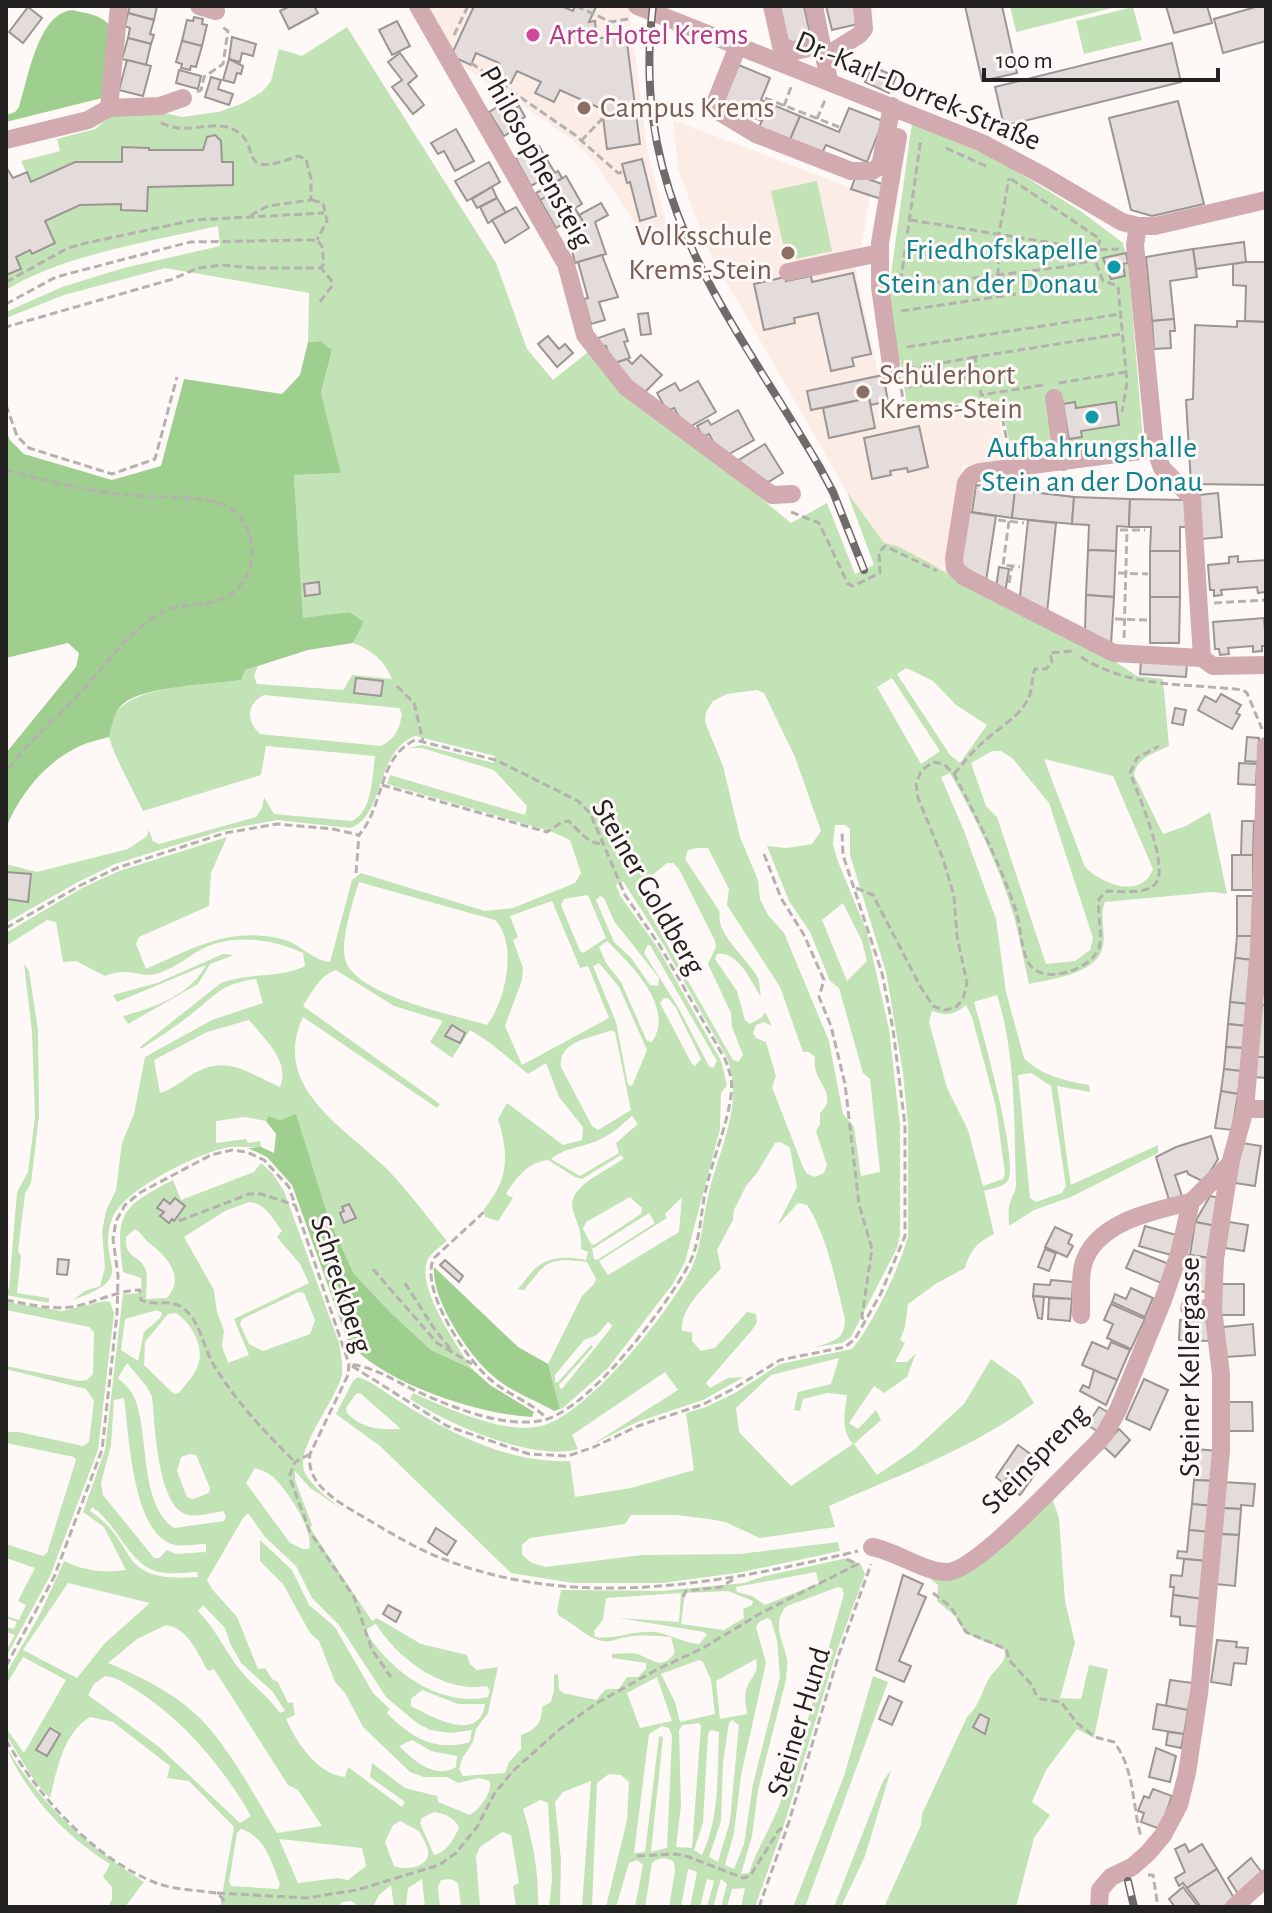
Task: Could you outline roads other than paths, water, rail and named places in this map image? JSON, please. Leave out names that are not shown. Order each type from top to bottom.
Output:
[{"type":"street","points":[[109,108],[119,6]]},
{"type":"street","name":"Philosophensteig","points":[[418,6],[566,264],[585,335],[607,366],[626,387],[772,495],[792,494]]},
{"type":"street","points":[[772,6],[781,46],[796,51],[823,51],[864,29],[862,6]]},
{"type":"street","points":[[814,6],[827,89]]},
{"type":"street","name":"Dr.-Karl-Dorrek-Straße","points":[[634,12],[738,46],[827,89],[897,108],[1003,153],[1109,216],[1138,226],[1155,226],[1266,200]]},
{"type":"street","points":[[738,46],[713,108],[756,134],[851,171],[872,171],[880,166],[897,108]]},
{"type":"street","points":[[6,140],[88,120],[109,108],[160,106],[183,98]]},
{"type":"street","points":[[897,108],[880,253],[880,287],[902,365]]},
{"type":"street","points":[[1138,226],[1135,245],[1155,449],[1162,468],[1192,498],[1202,658]]},
{"type":"street","points":[[788,272],[880,253]]},
{"type":"street","points":[[1054,398],[1063,462]]},
{"type":"street","points":[[1155,449],[972,475],[966,483],[955,568],[974,582],[1114,653],[1202,658],[1213,666],[1266,665]]},
{"type":"street","name":"Steiner Kellergasse","points":[[1099,1907],[1100,1890],[1111,1877],[1132,1867],[1163,1835],[1179,1805],[1187,1773],[1206,1631],[1221,1451],[1221,1374],[1213,1309],[1215,1259],[1230,1164],[1245,1109],[1259,949],[1266,746]]},
{"type":"street","points":[[1245,1109],[1266,1109]]},
{"type":"street","points":[[1081,1315],[1081,1269],[1088,1249],[1102,1235],[1157,1210],[1191,1202],[1230,1164]]},
{"type":"street","name":"Steinspreng","points":[[872,1547],[945,1572],[963,1567],[1011,1527],[1104,1435],[1118,1410],[1163,1300],[1179,1254],[1191,1202]]},
{"type":"street","points":[[1189,1308],[1213,1309]]},
{"type":"street","points":[[1234,1907],[1266,1878]]},
{"type":"railway","points":[[653,6],[650,75],[656,138],[671,196],[693,251],[720,303],[833,492],[864,570]]},
{"type":"railway","points":[[1128,1881],[1134,1907]]},
{"type":"place","name":"Arte Hotel Krems","points":[[533,35]]},
{"type":"place","name":"Campus Krems","points":[[584,108]]},
{"type":"place","name":"Volksschule Krems-Stein","points":[[788,253]]},
{"type":"place","name":"Friedhofskapelle Stein an der Donau","points":[[1114,267]]},
{"type":"place","name":"Schülerhort Krems-Stein","points":[[863,392]]},
{"type":"place","name":"Aufbahrungshalle Stein an der Donau","points":[[1092,417]]}]
